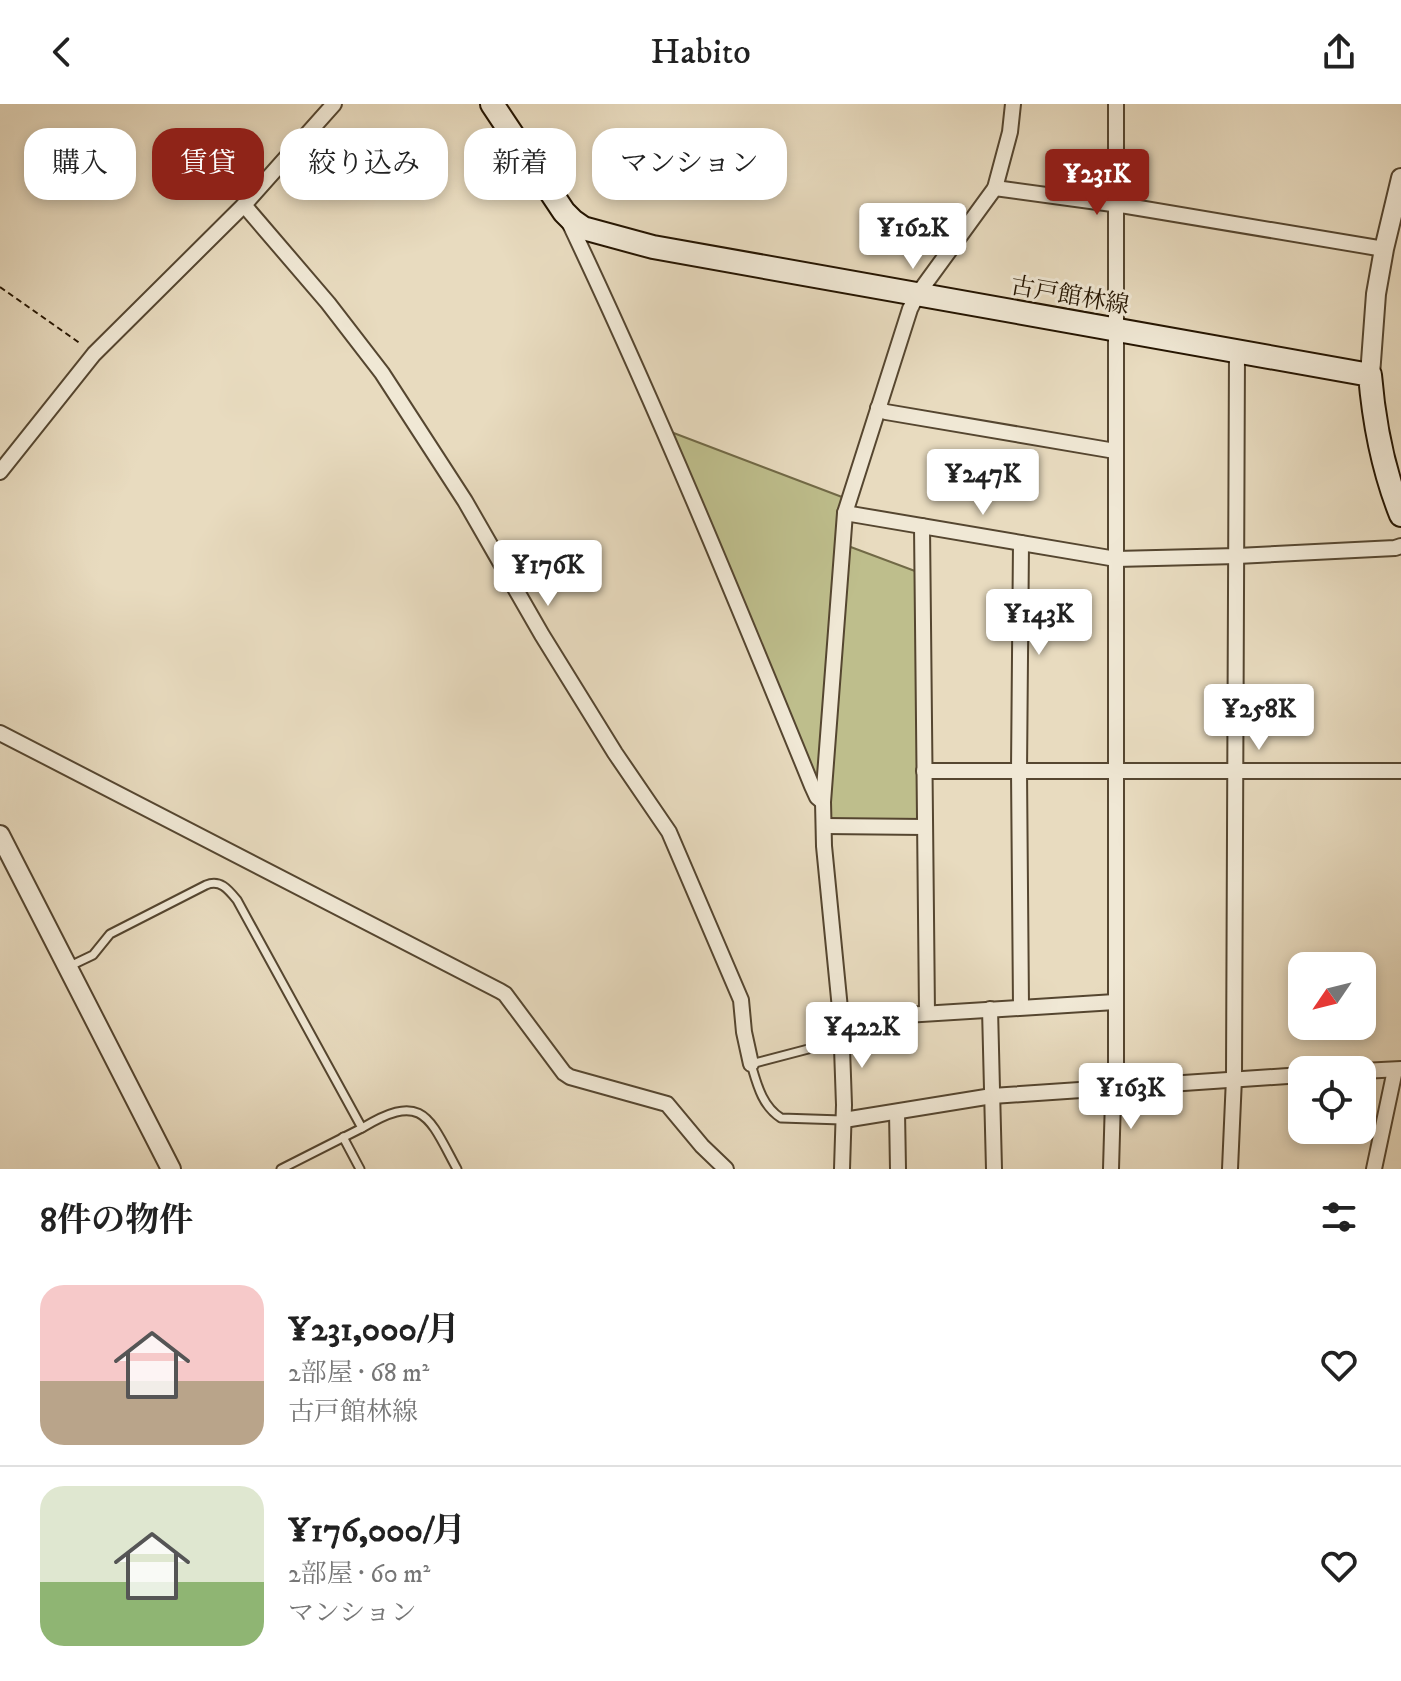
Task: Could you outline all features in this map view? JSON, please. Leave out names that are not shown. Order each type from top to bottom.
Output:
[{"type":"main road","name":"古戸館林線","points":[[492,104],[564,212],[583,228],[653,247],[1370,375]]},
{"type":"main road","points":[[1370,375],[1377,434],[1399,505]]},
{"type":"street","points":[[0,472],[94,354],[244,205],[334,104]]},
{"type":"street","points":[[842,1169],[841,1019],[824,846],[823,802],[845,513],[910,309],[995,188],[1010,132],[1013,104]]},
{"type":"street","points":[[1111,1169],[1115,1088],[1117,771],[1116,104]]},
{"type":"street","points":[[1370,375],[1376,294],[1401,178]]},
{"type":"street","points":[[995,188],[1116,204],[1384,249]]},
{"type":"street","points":[[244,205],[328,303],[382,373],[465,501],[615,753],[669,832],[741,1000],[751,1064]]},
{"type":"street","points":[[564,212],[713,543],[812,786],[823,802]]},
{"type":"street","points":[[1230,1169],[1234,1078],[1237,351]]},
{"type":"street","points":[[878,408],[886,412],[1115,451]]},
{"type":"street","points":[[845,513],[1116,559],[1237,556],[1401,546]]},
{"type":"street","points":[[922,526],[927,1013]]},
{"type":"street","points":[[1021,543],[1021,1007]]},
{"type":"street","points":[[0,733],[505,994],[564,1073],[667,1104],[726,1169]]},
{"type":"street","points":[[924,771],[1401,771]]},
{"type":"street","points":[[825,826],[925,827]]},
{"type":"street","points":[[0,835],[171,1169]]},
{"type":"street","points":[[841,1019],[1115,1002]]},
{"type":"street","points":[[990,1009],[994,1169]]},
{"type":"street","points":[[1374,1169],[1398,1069],[1376,1070]]},
{"type":"street","points":[[844,1120],[992,1096],[1288,1076]]},
{"type":"street","points":[[897,1112],[898,1169]]},
{"type":"lane","points":[[68,967],[93,955],[110,934],[212,882],[219,883],[237,900],[362,1128]]},
{"type":"lane","points":[[841,1042],[751,1064],[760,1093],[776,1115],[781,1118],[844,1120]]},
{"type":"lane","points":[[281,1169],[400,1109],[416,1111],[433,1124],[457,1169]]},
{"type":"lane","points":[[343,1137],[360,1169]]},
{"type":"path","points":[[0,287],[94,354]]},
{"type":"green space","points":[[671,432],[842,497],[818,788]]},
{"type":"green space","points":[[848,546],[915,571],[924,715],[925,822],[830,819],[828,799]]}]
